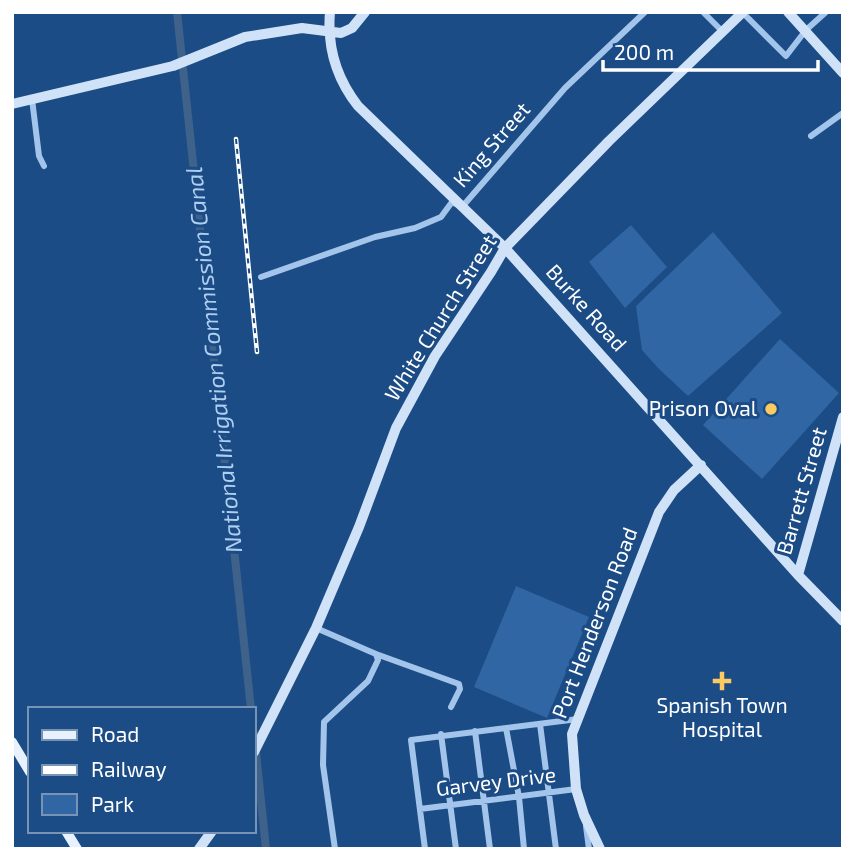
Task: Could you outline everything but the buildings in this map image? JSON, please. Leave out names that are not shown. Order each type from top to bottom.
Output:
[{"type":"main road","points":[[12,742],[28,769]]},
{"type":"main road","points":[[67,833],[77,849]]},
{"type":"street","name":"Burke Road","points":[[330,12],[328,33],[343,88],[358,106],[505,247],[797,575],[843,621]]},
{"type":"street","points":[[12,104],[173,66],[245,37],[302,29],[341,33],[352,28],[365,12]]},
{"type":"street","name":"King Street","points":[[261,277],[375,237],[415,228],[441,217],[452,202],[462,207],[565,88],[645,12]]},
{"type":"street","points":[[703,12],[723,32]]},
{"type":"street","points":[[788,12],[843,73]]},
{"type":"street","points":[[743,13],[786,56],[806,30],[826,12]]},
{"type":"street","name":"White Church Street","points":[[256,748],[316,628],[359,527],[396,428],[435,356],[505,247],[609,141],[743,13]]},
{"type":"street","points":[[32,99],[39,156],[44,166]]},
{"type":"street","points":[[811,136],[843,113]]},
{"type":"street","name":"Barrett Street","points":[[797,575],[843,417]]},
{"type":"street","name":"Port Henderson Road","points":[[600,849],[584,815],[576,789],[572,734],[659,512],[674,490],[701,465]]},
{"type":"street","points":[[316,628],[376,654],[459,684],[460,689],[451,707]]},
{"type":"street","points":[[335,849],[323,765],[324,722],[368,681],[378,660],[376,654]]},
{"type":"street","points":[[425,849],[411,740],[441,734],[578,719]]},
{"type":"street","points":[[540,724],[556,849]]},
{"type":"street","points":[[506,728],[519,797],[524,849]]},
{"type":"street","points":[[475,731],[490,849]]},
{"type":"street","points":[[441,734],[456,849]]},
{"type":"street","name":"Garvey Drive","points":[[420,809],[576,789]]},
{"type":"street","points":[[584,815],[589,849]]},
{"type":"street","points":[[199,849],[211,833]]},
{"type":"green space","points":[[631,225],[667,267],[625,308],[589,262]]},
{"type":"green space","points":[[713,232],[782,313],[688,396],[642,350],[636,306]]},
{"type":"green space","name":"Prison Oval","points":[[780,339],[839,393],[762,479],[703,425]]},
{"type":"green space","points":[[516,586],[589,617],[547,718],[474,687]]},
{"type":"waterway","name":"National Irrigation Commission Canal","points":[[177,12],[251,707]]},
{"type":"waterway","name":"National Irrigation Commission Canal","points":[[256,752],[266,849]]},
{"type":"railway","points":[[236,139],[257,352]]},
{"type":"place","name":"Prison Oval","points":[[771,409]]},
{"type":"place","name":"Spanish Town Hospital","points":[[722,681]]}]
